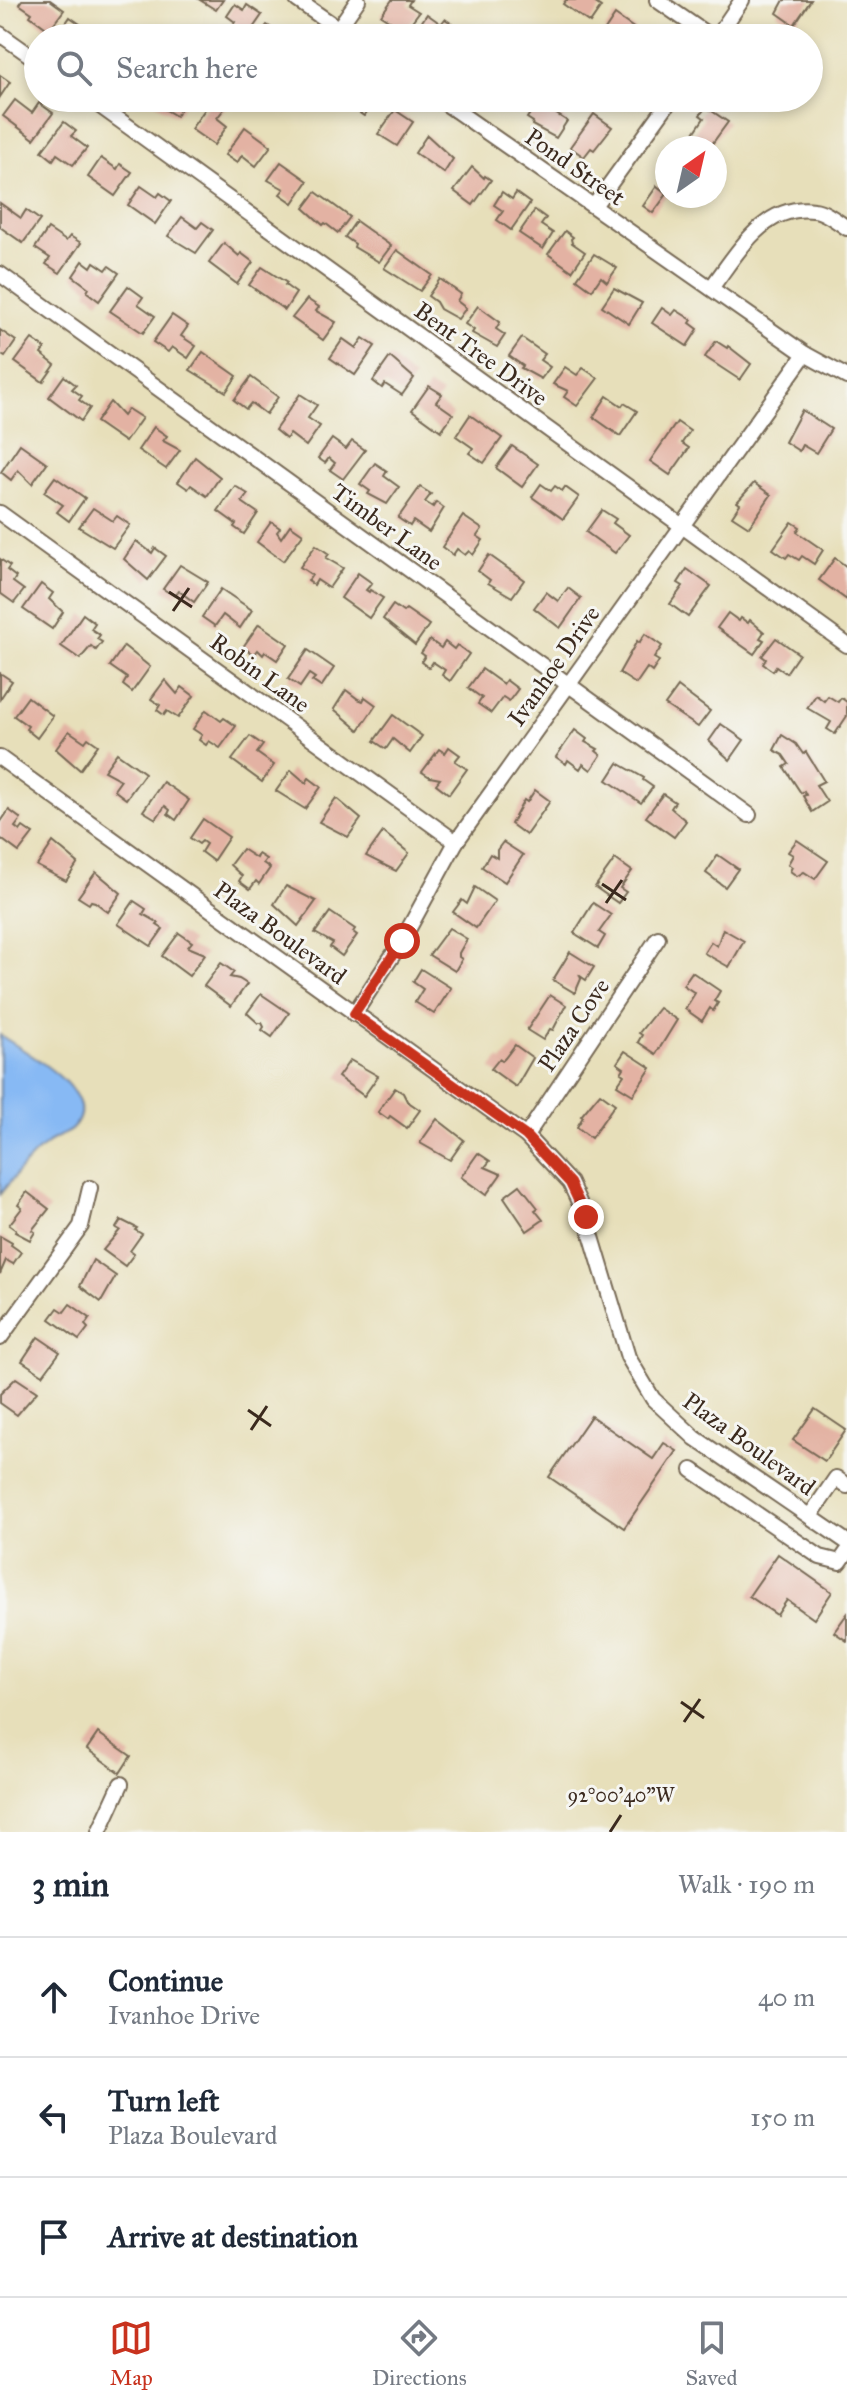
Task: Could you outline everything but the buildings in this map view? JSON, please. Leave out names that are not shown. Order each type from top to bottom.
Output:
[{"type":"street","points":[[297,0],[331,24]]},
{"type":"street","points":[[341,24],[358,0]]},
{"type":"street","points":[[657,0],[693,24]]},
{"type":"street","points":[[724,24],[742,0]]},
{"type":"street","points":[[0,34],[24,51]]},
{"type":"street","name":"Bent Tree Drive","points":[[108,112],[847,645]]},
{"type":"street","name":"Pond Street","points":[[458,112],[805,354],[847,377]]},
{"type":"street","points":[[594,206],[662,112]]},
{"type":"street","points":[[711,288],[757,229],[785,211],[817,209],[847,228]]},
{"type":"street","name":"Timber Lane","points":[[0,274],[749,815]]},
{"type":"street","name":"Ivanhoe Drive","points":[[354,1014],[402,941],[456,842],[805,354]]},
{"type":"street","name":"Robin Lane","points":[[0,513],[456,842]]},
{"type":"street","name":"Plaza Boulevard","points":[[0,758],[526,1136],[570,1183],[586,1217],[628,1357],[653,1399],[695,1438],[847,1542]]},
{"type":"street","name":"Plaza Cove","points":[[526,1136],[658,938]]},
{"type":"street","points":[[0,1338],[81,1226],[90,1188]]},
{"type":"street","points":[[692,1470],[820,1557],[840,1562],[847,1552]]},
{"type":"street","points":[[810,1516],[836,1478],[847,1486]]},
{"type":"street","points":[[778,1528],[793,1505]]},
{"type":"street","points":[[99,1832],[121,1784]]},
{"type":"water","points":[[0,1035],[42,1063],[71,1088],[79,1102],[80,1116],[72,1129],[53,1139],[30,1159],[0,1194]]},
{"type":"route","points":[[402,941],[354,1014],[526,1136],[570,1183],[586,1217]]}]
